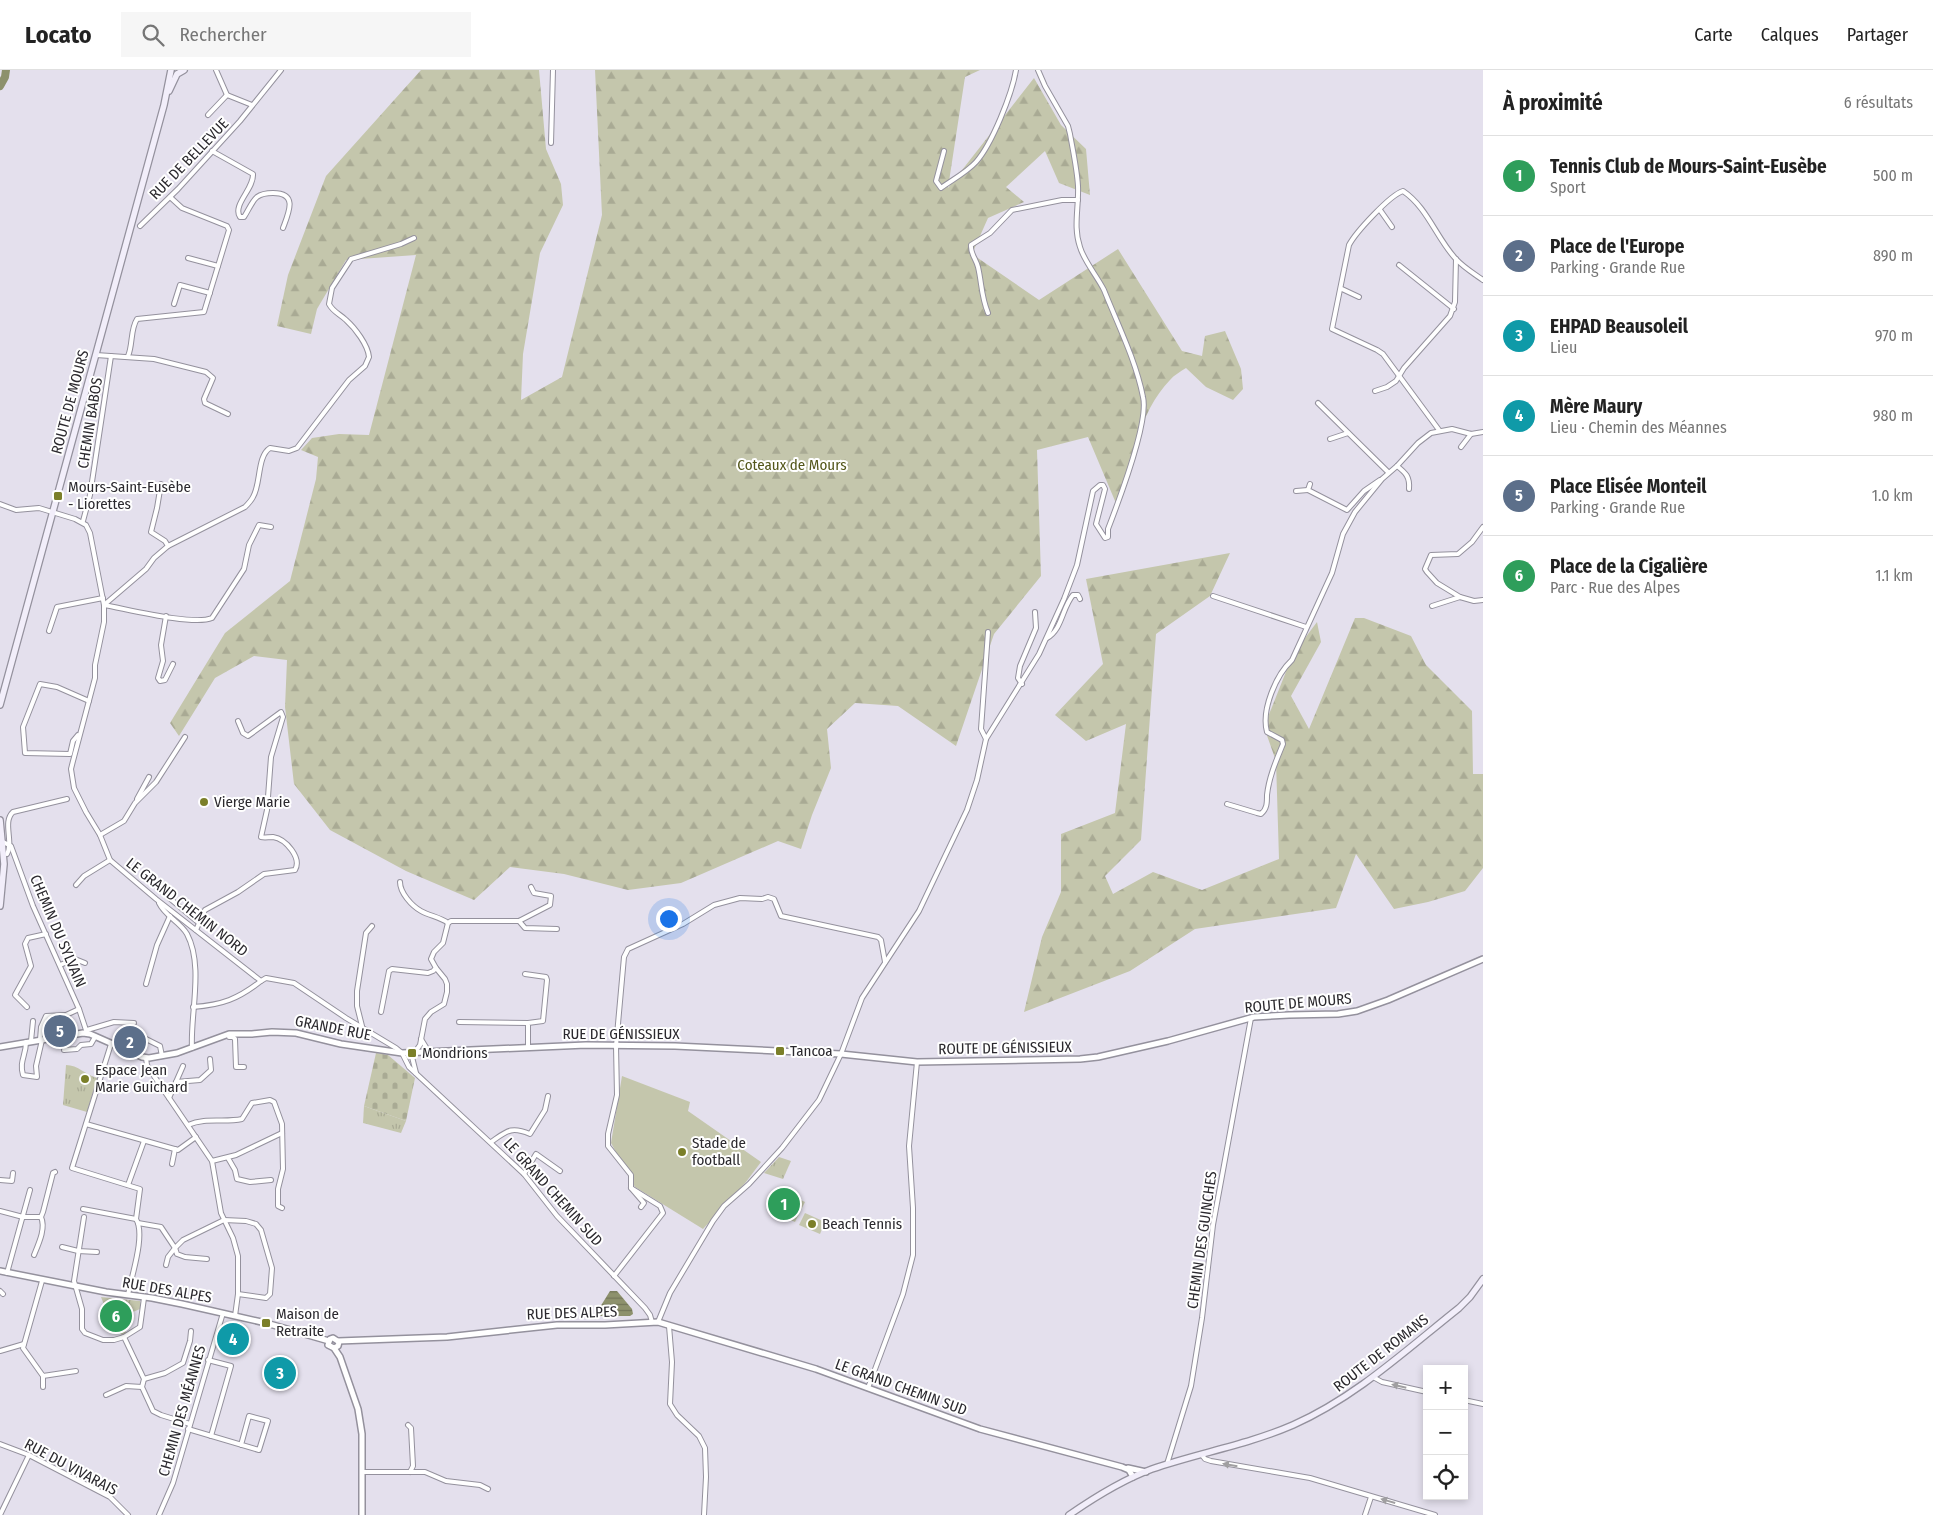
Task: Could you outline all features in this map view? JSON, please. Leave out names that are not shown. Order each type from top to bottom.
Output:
[{"type":"main road","name":"ROUTE DE MOURS","points":[[0,705],[164,105],[171,70],[182,71]]},
{"type":"main road","name":"ROUTE DE MOURS","points":[[164,105],[174,78],[182,71]]},
{"type":"main road","points":[[0,820],[6,855],[0,906]]},
{"type":"main road","name":"ROUTE DE ROMANS","points":[[1070,1515],[1133,1477],[1167,1464],[1268,1435],[1293,1425],[1334,1404],[1373,1377],[1459,1308],[1483,1279]]},
{"type":"street","points":[[216,70],[227,95],[252,105]]},
{"type":"street","name":"RUE DE BELLEVUE","points":[[140,226],[170,197],[240,121],[281,70]]},
{"type":"street","points":[[551,144],[553,70]]},
{"type":"street","points":[[944,151],[936,181],[941,188],[976,162],[994,132],[1014,85],[1016,70]]},
{"type":"street","points":[[652,1322],[724,1206],[749,1184],[782,1148],[814,1107],[825,1089],[841,1054],[862,998],[919,911],[964,818],[977,780],[986,739],[1040,654],[1077,565],[1093,491],[1100,485],[1105,489],[1096,524],[1102,536],[1108,537],[1108,529],[1139,436],[1144,403],[1136,367],[1100,281],[1080,249],[1077,230],[1078,180],[1068,126],[1044,86],[1038,70]]},
{"type":"street","points":[[208,115],[227,95]]},
{"type":"street","points":[[212,151],[253,174],[248,191],[238,207],[240,217],[244,217],[257,196],[279,193],[286,196],[290,202],[290,209],[284,228]]},
{"type":"street","points":[[1438,430],[1383,354],[1332,330],[1342,289],[1349,245],[1354,237],[1380,210],[1397,193],[1402,191],[1409,195],[1416,203],[1456,259],[1483,280]]},
{"type":"street","points":[[128,356],[136,320],[204,312],[229,230],[227,226],[182,208],[170,197]]},
{"type":"street","points":[[988,313],[983,301],[978,266],[971,251],[971,245],[990,233],[1012,210],[1062,200],[1078,200]]},
{"type":"street","points":[[1380,210],[1392,227]]},
{"type":"street","points":[[104,605],[146,569],[154,558],[168,546],[245,506],[253,499],[267,450],[270,448],[289,451],[297,448],[348,380],[365,366],[369,357],[365,345],[346,320],[328,304],[332,288],[351,259],[401,244],[414,238]]},
{"type":"street","points":[[188,258],[218,266]]},
{"type":"street","points":[[1374,391],[1387,387],[1400,376],[1404,368],[1450,316],[1454,309],[1457,277],[1454,262],[1456,259]]},
{"type":"street","points":[[1399,264],[1454,309]]},
{"type":"street","points":[[174,304],[180,285],[210,293]]},
{"type":"street","points":[[1342,289],[1359,297]]},
{"type":"street","points":[[96,355],[128,356],[165,361],[211,375],[213,378],[204,400],[205,403],[228,414]]},
{"type":"street","name":"CHEMIN BABOS","points":[[83,521],[90,495],[112,356]]},
{"type":"street","points":[[1318,403],[1388,472]]},
{"type":"street","points":[[1227,804],[1261,814],[1267,805],[1271,774],[1283,744],[1282,740],[1266,732],[1265,726],[1271,693],[1285,666],[1292,660],[1332,573],[1343,534],[1355,512],[1388,472],[1397,466],[1418,443],[1431,433],[1438,430],[1452,429],[1471,434],[1483,432]]},
{"type":"street","points":[[1330,439],[1348,433]]},
{"type":"street","points":[[1461,447],[1471,434]]},
{"type":"street","points":[[1397,466],[1408,475],[1409,489]]},
{"type":"street","points":[[1296,491],[1308,490],[1347,510],[1364,491],[1382,479]]},
{"type":"street","points":[[161,484],[150,532],[165,541],[168,546]]},
{"type":"street","points":[[1308,490],[1310,484]]},
{"type":"street","points":[[0,504],[16,510],[39,508],[83,521]]},
{"type":"street","name":"LE GRAND CHEMIN NORD","points":[[83,521],[90,533],[93,544],[104,605],[104,622],[95,665],[95,678],[78,735],[71,769],[74,788],[100,835],[110,860],[158,901],[261,981]]},
{"type":"street","points":[[104,605],[205,621],[212,618],[244,569],[254,534],[259,525],[271,527]]},
{"type":"street","points":[[1483,527],[1472,542],[1458,554],[1431,555],[1426,565],[1427,572],[1437,583],[1466,600],[1483,600]]},
{"type":"street","points":[[1047,638],[1055,632],[1068,601],[1073,595],[1078,595],[1080,599]]},
{"type":"street","points":[[1213,596],[1306,627]]},
{"type":"street","points":[[1432,606],[1460,597]]},
{"type":"street","points":[[49,631],[57,606],[103,598]]},
{"type":"street","points":[[1022,684],[1018,678],[1020,666],[1036,628],[1035,612]]},
{"type":"street","points":[[166,616],[161,645],[164,661],[158,678],[160,681],[165,680],[173,664]]},
{"type":"street","points":[[986,739],[981,729],[988,632]]},
{"type":"street","points":[[78,735],[73,741],[70,754],[25,753],[23,727],[40,684],[57,687],[89,701]]},
{"type":"street","points":[[196,930],[205,910],[238,892],[264,874],[295,870],[298,865],[296,857],[283,842],[274,837],[261,837],[268,810],[271,757],[282,717],[281,712],[248,736],[243,733],[238,721]]},
{"type":"street","points":[[135,803],[156,782],[185,737]]},
{"type":"street","points":[[100,835],[124,821],[149,777]]},
{"type":"street","points":[[14,855],[6,855],[11,846],[4,838],[10,815],[13,812],[67,798]]},
{"type":"street","name":"CHEMIN DU SYLVAIN","points":[[11,846],[33,906],[79,1009],[87,1032]]},
{"type":"street","points":[[76,885],[84,876],[110,860]]},
{"type":"street","points":[[400,882],[400,887],[407,899],[416,907],[422,912],[448,923],[451,921],[519,921],[550,905],[551,896],[534,893],[532,887]]},
{"type":"street","points":[[161,891],[200,922]]},
{"type":"street","points":[[641,1207],[644,1203],[631,1188],[631,1175],[608,1146],[608,1134],[617,1095],[616,1046],[624,957],[628,949],[683,924],[714,905],[740,898],[762,899],[771,897],[774,899],[781,916],[878,937],[881,940],[885,962]]},
{"type":"street","points":[[158,901],[187,934],[192,948],[194,962],[191,1025],[192,1048]]},
{"type":"street","points":[[146,984],[157,945],[170,916]]},
{"type":"street","points":[[519,921],[526,928],[557,929]]},
{"type":"street","points":[[417,1075],[413,1053],[420,1045],[425,1019],[431,1012],[444,1004],[447,992],[448,984],[432,963],[431,956],[443,943],[448,923]]},
{"type":"street","points":[[362,1026],[357,1006],[357,991],[366,933],[372,926]]},
{"type":"street","points":[[28,1007],[15,995],[31,966],[25,944],[28,938],[46,934]]},
{"type":"street","points":[[60,966],[75,959],[85,963]]},
{"type":"street","name":"ROUTE DE MOURS","points":[[1168,1040],[1251,1018],[1338,1014],[1357,1011],[1388,1000],[1483,959]]},
{"type":"street","points":[[381,1012],[389,971],[392,969],[428,973],[436,968]]},
{"type":"street","points":[[459,1022],[528,1023],[543,1021],[546,977],[525,974]]},
{"type":"street","points":[[193,1007],[212,1007],[231,1000],[266,978],[294,983],[402,1053]]},
{"type":"street","points":[[33,1021],[26,1050],[20,1065],[23,1075],[37,1077],[36,1066],[41,1040],[41,1027],[46,1016],[66,1015],[79,1009]]},
{"type":"street","points":[[66,1015],[68,1034]]},
{"type":"street","name":"CHEMIN DES GUINCHES","points":[[1167,1464],[1191,1386],[1202,1318],[1213,1225],[1251,1018]]},
{"type":"street","points":[[87,1032],[114,1022],[134,1023]]},
{"type":"street","points":[[528,1023],[528,1048]]},
{"type":"street","name":"GRANDE RUE","points":[[0,1047],[87,1032],[146,1058],[192,1048],[230,1034],[296,1033],[342,1044],[402,1053]]},
{"type":"street","points":[[222,1036],[235,1038],[236,1067],[244,1067]]},
{"type":"street","points":[[64,1050],[77,1050],[81,1044],[91,1044],[95,1037]]},
{"type":"street","points":[[146,1039],[160,1046],[162,1056]]},
{"type":"street","points":[[421,1039],[430,1052]]},
{"type":"street","name":"ROUTE DE GÉNISSIEUX","points":[[841,1054],[917,1062],[1080,1059],[1168,1040]]},
{"type":"street","points":[[111,1044],[72,1168],[140,1189],[137,1221],[140,1225],[139,1240],[128,1296]]},
{"type":"street","name":"RUE DE GÉNISSIEUX","points":[[402,1053],[528,1048],[675,1046],[841,1054]]},
{"type":"street","name":"LE GRAND CHEMIN SUD","points":[[402,1053],[409,1068],[524,1174],[557,1216],[645,1308],[652,1322],[816,1369],[980,1429],[1122,1467],[1129,1470],[1133,1477]]},
{"type":"street","points":[[146,1058],[147,1065],[212,1161],[218,1204],[233,1238],[238,1256],[238,1294],[235,1316]]},
{"type":"street","points":[[176,1082],[200,1080],[211,1070],[210,1059]]},
{"type":"street","points":[[868,1388],[903,1294],[913,1255],[913,1208],[909,1146],[917,1062]]},
{"type":"street","points":[[169,1098],[183,1066]]},
{"type":"street","points":[[491,1142],[513,1129],[530,1134],[546,1110],[548,1096]]},
{"type":"street","points":[[188,1125],[215,1119],[228,1122],[242,1119],[252,1103],[270,1100],[275,1103],[282,1124],[282,1169],[278,1189],[278,1206],[282,1208]]},
{"type":"street","points":[[86,1124],[178,1150],[196,1137]]},
{"type":"street","points":[[212,1161],[228,1158],[282,1133]]},
{"type":"street","points":[[128,1185],[144,1141]]},
{"type":"street","points":[[172,1164],[176,1149]]},
{"type":"street","points":[[524,1174],[536,1154],[560,1171]]},
{"type":"street","points":[[228,1158],[238,1180],[250,1182],[271,1180]]},
{"type":"street","points":[[40,1217],[43,1212],[52,1173],[55,1172]]},
{"type":"street","points":[[0,1180],[12,1181],[13,1173]]},
{"type":"street","points":[[614,1276],[663,1212],[660,1206],[631,1188]]},
{"type":"street","points":[[7,1273],[30,1190]]},
{"type":"street","points":[[83,1209],[161,1227],[177,1254],[185,1257],[206,1259]]},
{"type":"street","points":[[0,1211],[23,1217],[40,1217]]},
{"type":"street","points":[[34,1255],[44,1223],[40,1217]]},
{"type":"street","points":[[84,1217],[78,1251],[75,1286],[82,1309],[81,1325],[85,1333],[103,1340],[114,1340],[140,1328],[144,1298]]},
{"type":"street","points":[[166,1265],[168,1257],[183,1240],[224,1220],[246,1221],[259,1227],[272,1268],[270,1294],[266,1298],[238,1294]]},
{"type":"street","points":[[62,1247],[78,1251],[97,1252]]},
{"type":"street","name":"RUE DES ALPES","points":[[0,1271],[42,1281],[128,1296],[167,1300],[328,1341]]},
{"type":"street","points":[[42,1281],[24,1344],[26,1354],[43,1376],[43,1387]]},
{"type":"street","name":"CHEMIN DES MÉANNES","points":[[159,1515],[173,1483],[208,1360],[224,1313]]},
{"type":"street","name":"RUE DES ALPES","points":[[338,1341],[447,1337],[557,1324],[652,1322]]},
{"type":"street","points":[[670,1326],[672,1362],[670,1404],[677,1415],[699,1436],[705,1448],[704,1515]]},
{"type":"street","points":[[144,1379],[165,1373],[183,1364],[191,1331]]},
{"type":"street","points":[[124,1337],[144,1379],[142,1387],[150,1406],[156,1413],[212,1436],[242,1445],[259,1450],[268,1421],[248,1416],[242,1445]]},
{"type":"street","points":[[334,1348],[338,1346],[338,1341],[333,1338],[328,1341],[329,1346],[334,1348],[350,1381],[358,1410],[362,1434],[362,1515]]},
{"type":"street","points":[[0,1351],[24,1344]]},
{"type":"street","points":[[208,1360],[231,1366],[212,1436]]},
{"type":"street","points":[[43,1376],[76,1371]]},
{"type":"street","points":[[1373,1377],[1382,1382],[1423,1391]]},
{"type":"street","points":[[106,1395],[126,1386],[142,1387]]},
{"type":"street","points":[[1468,1401],[1483,1404]]},
{"type":"street","points":[[408,1425],[411,1428],[413,1466],[410,1472]]},
{"type":"street","name":"RUE DU VIVARAIS","points":[[0,1444],[110,1497],[128,1515]]},
{"type":"street","points":[[1201,1454],[1204,1459],[1211,1462],[1310,1478],[1435,1515]]},
{"type":"street","points":[[0,1515],[28,1456]]},
{"type":"street","points":[[1122,1467],[1146,1472]]},
{"type":"street","points":[[362,1472],[425,1472],[446,1481],[480,1485],[488,1490]]},
{"type":"street","points":[[1365,1515],[1371,1496]]},
{"type":"green space","name":"Coteaux de Mours","points":[[421,70],[539,70],[546,149],[561,184],[563,205],[540,253],[523,354],[521,400],[562,377],[602,215],[595,70],[980,70],[965,77],[948,188],[1034,78],[1061,125],[1086,149],[1090,195],[1059,183],[1045,151],[1006,187],[1024,202],[988,218],[972,254],[1039,300],[1118,249],[1182,351],[1202,356],[1205,336],[1225,331],[1241,369],[1243,389],[1233,400],[1206,387],[1186,368],[1172,378],[1159,393],[1143,423],[1131,457],[1118,508],[1088,437],[1037,450],[1041,576],[994,634],[956,746],[898,706],[855,703],[827,729],[831,768],[801,849],[778,841],[681,883],[628,890],[564,874],[510,867],[474,900],[406,871],[330,830],[294,784],[285,707],[287,660],[254,656],[215,678],[179,736],[170,723],[225,633],[290,581],[316,479],[318,457],[301,450],[312,438],[339,434],[369,435],[416,255],[346,260],[317,309],[311,334],[277,326],[288,275],[326,176]]},
{"type":"green space","points":[[1230,553],[1210,596],[1156,634],[1141,840],[1105,876],[1113,894],[1153,872],[1202,890],[1279,859],[1276,761],[1264,727],[1293,654],[1317,622],[1321,642],[1291,696],[1309,729],[1355,618],[1364,618],[1411,636],[1426,665],[1472,711],[1473,774],[1483,774],[1483,868],[1465,891],[1428,902],[1394,909],[1356,854],[1336,908],[1195,929],[1130,971],[1024,1012],[1042,937],[1061,892],[1061,834],[1115,813],[1126,724],[1086,741],[1055,715],[1103,664],[1086,579]]},
{"type":"green space","points":[[376,1053],[388,1055],[415,1078],[406,1121],[364,1106]]},
{"type":"green space","points":[[66,1065],[70,1065],[97,1078],[87,1112],[63,1105]]},
{"type":"green space","name":"Stade de football","points":[[622,1076],[690,1102],[688,1111],[761,1162],[746,1182],[703,1229],[635,1187],[611,1143]]},
{"type":"green space","points":[[364,1106],[406,1121],[401,1133],[363,1123]]},
{"type":"green space","points":[[779,1157],[791,1161],[783,1179],[764,1173]]},
{"type":"green space","points":[[784,1192],[805,1202],[795,1222],[774,1212]]},
{"type":"green space","name":"Beach Tennis","points":[[805,1213],[825,1222],[820,1234],[799,1225]]},
{"type":"green space","points":[[101,1297],[140,1301],[140,1309],[121,1317],[126,1333],[121,1335],[115,1319],[108,1315]]},
{"type":"shaded area","points":[[610,1291],[617,1291],[632,1309],[633,1314],[630,1316],[601,1316],[597,1312]]},
{"type":"waterway","points":[[0,86],[5,77],[6,70]]},
{"type":"place","name":"Mours-Saint-Eusèbe - Liorettes","points":[[58,496]]},
{"type":"place","name":"Vierge Marie","points":[[204,802]]},
{"type":"place","name":"Place Elisée Monteil","points":[[60,1031]]},
{"type":"place","name":"Place de l'Europe","points":[[130,1042]]},
{"type":"place","name":"Tancoa","points":[[780,1051]]},
{"type":"place","name":"Mondrions","points":[[412,1053]]},
{"type":"place","name":"Espace Jean Marie Guichard","points":[[85,1079]]},
{"type":"place","name":"Stade de football","points":[[682,1152]]},
{"type":"place","name":"Tennis Club de Mours-Saint-Eusèbe","points":[[784,1204]]},
{"type":"place","name":"Beach Tennis","points":[[812,1224]]},
{"type":"place","name":"Place de la Cigalière","points":[[116,1316]]},
{"type":"place","name":"Maison de Retraite","points":[[266,1323]]},
{"type":"place","name":"Mère Maury","points":[[233,1339]]},
{"type":"place","name":"EHPAD Beausoleil","points":[[280,1373]]}]
